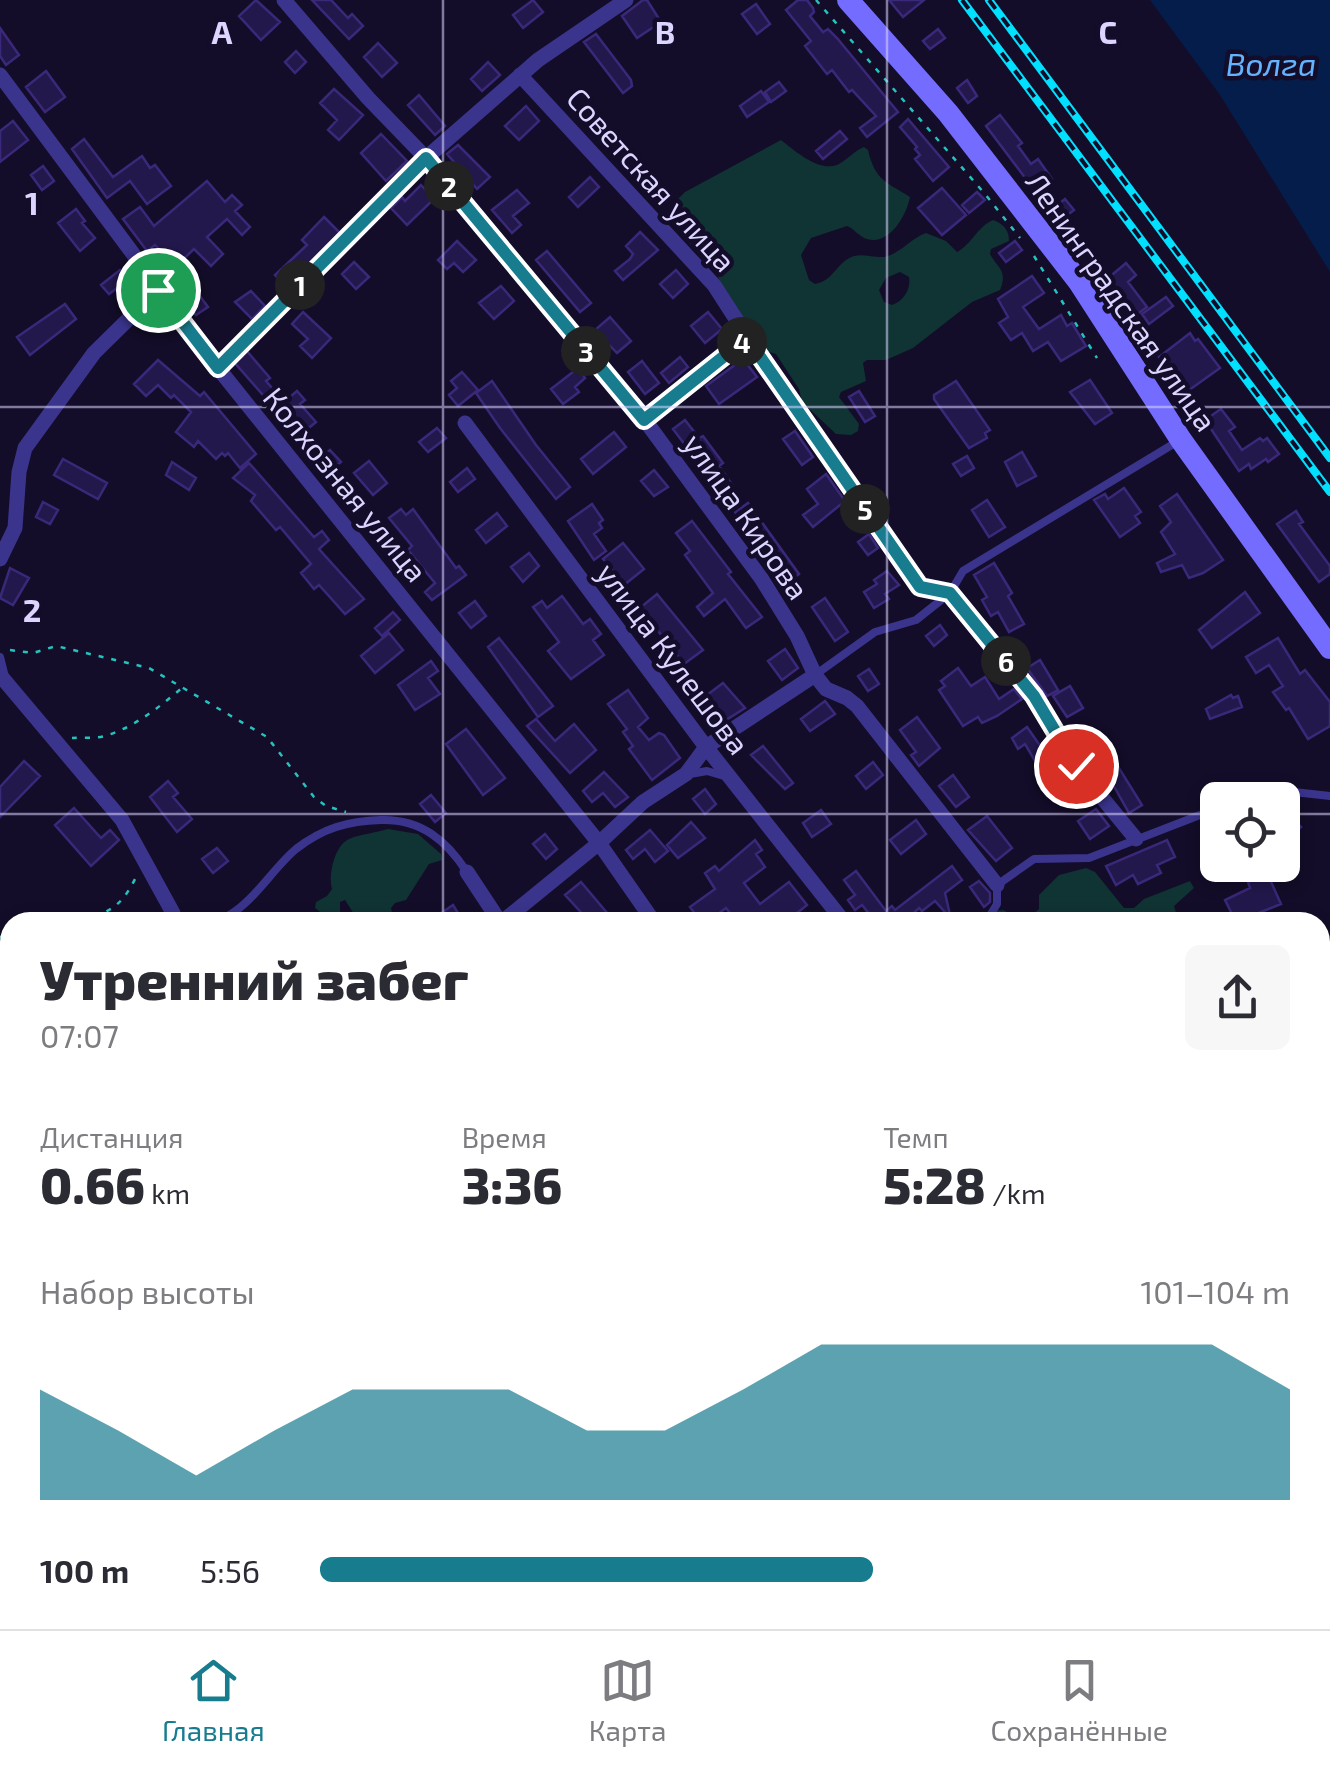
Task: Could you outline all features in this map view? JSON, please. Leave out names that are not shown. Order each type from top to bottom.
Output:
[{"type":"main road","name":"Ленинградская улица","points":[[848,0],[948,113],[1029,214],[1079,282],[1181,440],[1330,648]]},
{"type":"street","name":"улица Кирова","points":[[284,0],[426,158],[644,420],[761,578],[797,636],[815,675],[826,689],[857,706],[997,885]]},
{"type":"street","points":[[426,158],[520,75],[626,0]]},
{"type":"street","name":"Советская улица","points":[[520,75],[714,285],[920,587],[950,593],[1034,696],[1076,766],[1136,839]]},
{"type":"street","name":"Колхозная улица","points":[[0,76],[218,368],[599,844],[647,912]]},
{"type":"street","points":[[0,559],[15,528],[18,472],[25,448],[94,353],[158,290]]},
{"type":"street","name":"улица Кулешова","points":[[466,423],[706,747],[836,912]]},
{"type":"street","points":[[514,912],[599,844],[642,802],[686,774],[706,747],[815,675]]},
{"type":"street","points":[[3,678],[122,820],[172,912]]},
{"type":"street","points":[[467,872],[494,912]]},
{"type":"lane","points":[[218,368],[426,158]]},
{"type":"lane","points":[[644,420],[747,338]]},
{"type":"lane","points":[[815,675],[875,632],[916,620],[950,593],[963,571],[1181,440]]},
{"type":"lane","points":[[0,654],[3,678]]},
{"type":"lane","points":[[686,774],[714,772],[732,781]]},
{"type":"lane","points":[[1300,793],[1330,796]]},
{"type":"lane","points":[[992,912],[1000,895],[997,885],[1034,859],[1089,858],[1200,815]]},
{"type":"lane","points":[[232,912],[256,895],[295,850],[340,824],[360,820],[398,819],[427,828],[444,842],[467,872]]},
{"type":"path","points":[[816,0],[1021,240]]},
{"type":"path","points":[[1033,255],[1097,358]]},
{"type":"path","points":[[0,654],[34,653],[56,646],[149,668],[267,737],[314,798],[360,820]]},
{"type":"path","points":[[57,743],[74,737],[108,735],[127,724],[147,720],[159,704],[183,688]]},
{"type":"path","points":[[108,912],[119,905],[138,874],[140,851]]},
{"type":"green space","points":[[781,140],[807,159],[830,166],[864,147],[878,175],[910,197],[905,212],[883,238],[867,239],[847,226],[811,238],[801,255],[809,280],[815,284],[825,280],[855,256],[890,255],[926,233],[946,241],[957,252],[993,220],[1005,227],[1009,237],[1009,241],[991,249],[990,254],[1001,270],[1000,290],[972,302],[913,348],[886,360],[863,363],[866,381],[841,392],[839,397],[859,424],[858,431],[851,435],[836,434],[802,402],[799,389],[776,354],[766,351],[729,301],[714,268],[690,244],[675,207],[685,192]],"holes":[[[900,272],[909,277],[903,298],[892,305],[884,302],[879,290],[886,278]]]},
{"type":"green space","points":[[388,829],[418,834],[441,854],[442,860],[429,864],[406,900],[395,903],[392,912],[353,912],[345,900],[340,902],[340,912],[320,912],[315,908],[316,902],[332,889],[336,854],[353,837]]},
{"type":"green space","points":[[1086,868],[1095,872],[1124,908],[1134,908],[1144,899],[1190,881],[1194,888],[1174,906],[1176,912],[1036,912],[1039,895],[1059,875]]},
{"type":"water","name":"Волга","points":[[1150,0],[1330,0],[1330,272],[1220,95]]},
{"type":"building","points":[[256,0],[280,22],[261,40],[239,16]]},
{"type":"building","points":[[312,0],[331,0],[348,18],[352,14],[363,26],[349,39]]},
{"type":"building","points":[[533,0],[543,12],[523,28],[513,15]]},
{"type":"building","points":[[647,0],[661,22],[637,38],[622,16]]},
{"type":"building","points":[[798,0],[807,0],[814,12],[810,16],[823,32],[828,29],[837,38],[898,112],[867,137],[860,128],[876,116],[832,70],[827,74],[805,46],[811,41],[786,10]]},
{"type":"building","points":[[889,0],[924,0],[903,17]]},
{"type":"building","points":[[756,4],[770,24],[757,34],[742,14]]},
{"type":"building","points":[[0,28],[19,55],[6,65],[0,56]]},
{"type":"building","points":[[938,29],[945,38],[930,49],[923,41]]},
{"type":"building","points":[[596,34],[631,80],[632,86],[623,93],[584,42]]},
{"type":"building","points":[[378,43],[397,63],[382,77],[364,57]]},
{"type":"building","points":[[296,51],[306,62],[295,73],[285,62]]},
{"type":"building","points":[[488,62],[500,75],[482,91],[471,79]]},
{"type":"building","points":[[46,71],[65,97],[45,112],[26,87]]},
{"type":"building","points":[[967,80],[977,96],[968,103],[957,88]]},
{"type":"building","points":[[779,82],[786,91],[771,102],[765,92]]},
{"type":"building","points":[[334,89],[363,115],[339,140],[328,130],[337,120],[320,103]]},
{"type":"building","points":[[761,91],[769,102],[747,117],[740,106]]},
{"type":"building","points":[[419,95],[445,126],[435,135],[408,105]]},
{"type":"building","points":[[526,106],[539,121],[519,140],[505,126]]},
{"type":"building","points":[[1000,115],[1022,143],[1018,146],[1031,164],[1038,159],[1052,179],[1035,191],[986,126]]},
{"type":"building","points":[[908,119],[949,167],[933,181],[915,159],[920,155],[917,147],[900,127]]},
{"type":"building","points":[[13,121],[28,140],[0,162],[0,131]]},
{"type":"building","points":[[840,131],[847,139],[823,159],[816,151]]},
{"type":"building","points":[[381,134],[407,161],[386,181],[361,153]]},
{"type":"building","points":[[84,139],[113,177],[142,156],[150,168],[155,165],[171,186],[147,204],[130,181],[107,198],[72,149]]},
{"type":"building","points":[[458,145],[490,177],[477,189],[447,154]]},
{"type":"building","points":[[43,166],[54,181],[42,190],[31,175]]},
{"type":"building","points":[[590,177],[599,187],[578,207],[569,197]]},
{"type":"building","points":[[207,181],[225,202],[232,195],[242,205],[235,211],[250,227],[242,235],[227,219],[207,237],[223,254],[211,266],[194,249],[175,267],[155,245],[147,251],[123,219],[140,207],[154,226]]},
{"type":"building","points":[[421,185],[434,199],[407,225],[391,208]]},
{"type":"building","points":[[942,188],[966,215],[942,235],[918,208]]},
{"type":"building","points":[[517,190],[529,203],[513,216],[521,225],[512,233],[492,210]]},
{"type":"building","points":[[977,192],[985,200],[969,213],[962,205]]},
{"type":"building","points":[[1065,199],[1074,210],[1058,222],[1050,211]]},
{"type":"building","points":[[76,209],[95,238],[80,251],[58,223]]},
{"type":"building","points":[[324,217],[340,233],[286,286],[275,275],[307,245],[302,240]]},
{"type":"building","points":[[640,232],[658,250],[623,280],[615,271],[630,259],[633,254],[626,246]]},
{"type":"building","points":[[457,241],[476,260],[463,272],[454,263],[447,269],[438,260]]},
{"type":"building","points":[[1015,241],[1022,250],[1006,262],[999,253]]},
{"type":"building","points":[[547,251],[591,303],[580,312],[536,260]]},
{"type":"building","points":[[354,262],[369,277],[356,289],[342,274]]},
{"type":"building","points":[[1126,263],[1136,275],[1128,282],[1147,307],[1133,317],[1128,305],[1106,280]]},
{"type":"building","points":[[120,270],[128,280],[109,294],[101,285]]},
{"type":"building","points":[[676,270],[688,284],[673,298],[660,284]]},
{"type":"building","points":[[1032,276],[1044,293],[1023,307],[1039,329],[1061,315],[1067,326],[1072,323],[1086,346],[1061,361],[1048,342],[1033,351],[1022,333],[1011,340],[999,323],[1008,317],[998,299]]},
{"type":"building","points":[[501,286],[514,301],[494,319],[479,303]]},
{"type":"building","points":[[196,291],[208,307],[196,315],[184,300]]},
{"type":"building","points":[[251,291],[265,306],[252,319],[235,302]]},
{"type":"building","points":[[1166,297],[1173,306],[1149,324],[1142,314]]},
{"type":"building","points":[[65,304],[76,319],[30,355],[17,337]]},
{"type":"building","points":[[303,312],[331,338],[312,358],[300,346],[308,339],[292,324]]},
{"type":"building","points":[[708,312],[722,329],[705,343],[691,326]]},
{"type":"building","points":[[610,317],[631,341],[617,353],[595,330]]},
{"type":"building","points":[[1190,333],[1220,368],[1185,393],[1159,357]]},
{"type":"building","points":[[246,350],[284,402],[297,391],[305,400],[300,404],[316,422],[299,436],[234,362]]},
{"type":"building","points":[[680,357],[688,367],[669,383],[661,373]]},
{"type":"building","points":[[743,359],[757,377],[719,404],[706,386]]},
{"type":"building","points":[[158,360],[200,396],[204,392],[256,454],[240,468],[228,453],[216,459],[198,441],[194,447],[176,432],[191,412],[158,385],[146,396],[134,384]]},
{"type":"building","points":[[642,361],[659,383],[645,394],[628,372]]},
{"type":"building","points":[[578,368],[585,378],[575,387],[579,392],[563,404],[551,389]]},
{"type":"building","points":[[462,372],[478,390],[458,406],[449,395],[457,388],[451,381]]},
{"type":"building","points":[[1090,380],[1112,413],[1095,424],[1070,392]]},
{"type":"building","points":[[492,381],[570,487],[556,499],[476,393]]},
{"type":"building","points":[[956,381],[990,430],[985,433],[987,438],[969,448],[934,399],[934,395]]},
{"type":"building","points":[[859,391],[875,416],[865,422],[849,397]]},
{"type":"building","points":[[1221,409],[1235,427],[1229,431],[1242,450],[1260,438],[1267,438],[1279,454],[1268,462],[1266,459],[1251,469],[1249,464],[1239,471],[1205,420]]},
{"type":"building","points":[[685,420],[723,463],[719,466],[733,486],[722,494],[673,429]]},
{"type":"building","points":[[437,428],[446,438],[428,452],[419,442]]},
{"type":"building","points":[[795,431],[813,457],[802,465],[783,439]]},
{"type":"building","points":[[614,432],[626,447],[593,474],[581,459]]},
{"type":"building","points":[[330,450],[341,462],[328,473],[317,461]]},
{"type":"building","points":[[1022,452],[1036,476],[1017,486],[1005,462]]},
{"type":"building","points":[[967,456],[974,468],[961,476],[953,464]]},
{"type":"building","points":[[63,459],[107,483],[98,499],[54,475]]},
{"type":"building","points":[[369,461],[387,483],[373,495],[354,473]]},
{"type":"building","points":[[172,462],[196,478],[189,490],[166,475]]},
{"type":"building","points":[[249,463],[314,537],[322,531],[329,540],[319,549],[364,599],[345,614],[319,585],[314,589],[301,573],[311,564],[280,527],[276,530],[251,501],[255,495],[233,478]]},
{"type":"building","points":[[467,468],[475,479],[458,492],[450,482]]},
{"type":"building","points":[[654,470],[668,487],[654,496],[641,481]]},
{"type":"building","points":[[826,474],[845,501],[813,527],[803,515],[818,504],[807,489]]},
{"type":"building","points":[[1124,488],[1141,512],[1135,516],[1140,523],[1120,537],[1094,500],[1105,494],[1108,499]]},
{"type":"building","points":[[1177,494],[1223,560],[1189,578],[1182,565],[1161,572],[1157,563],[1175,554],[1161,532],[1171,522],[1160,506]]},
{"type":"building","points":[[987,500],[1005,527],[989,537],[972,510]]},
{"type":"building","points":[[43,502],[58,510],[50,524],[36,517]]},
{"type":"building","points":[[748,503],[799,574],[788,582],[735,512]]},
{"type":"building","points":[[592,504],[603,520],[599,523],[602,528],[594,534],[606,551],[594,560],[568,521]]},
{"type":"building","points":[[401,509],[406,515],[413,509],[456,568],[459,566],[466,575],[432,600],[425,592],[435,583],[389,518]]},
{"type":"building","points":[[1296,511],[1303,522],[1299,524],[1330,566],[1330,574],[1319,582],[1277,524]]},
{"type":"building","points":[[497,513],[507,526],[486,543],[476,530]]},
{"type":"building","points":[[692,521],[762,617],[746,628],[725,599],[704,616],[697,607],[713,593],[685,555],[690,551],[676,533]]},
{"type":"building","points":[[869,534],[878,548],[868,555],[858,542]]},
{"type":"building","points":[[623,543],[644,569],[624,585],[603,559]]},
{"type":"building","points":[[529,553],[539,566],[523,582],[511,567]]},
{"type":"building","points":[[994,563],[1024,624],[1009,632],[998,612],[991,616],[982,600],[987,597],[974,575]]},
{"type":"building","points":[[10,568],[29,578],[13,605],[0,598]]},
{"type":"building","points":[[887,571],[899,585],[885,594],[889,599],[874,608],[864,592]]},
{"type":"building","points":[[1245,592],[1260,613],[1212,648],[1199,630]]},
{"type":"building","points":[[657,594],[703,650],[684,664],[640,608]]},
{"type":"building","points":[[562,596],[583,624],[590,619],[601,634],[593,640],[604,655],[571,679],[548,651],[559,642],[533,607],[542,601],[547,608]]},
{"type":"building","points":[[825,598],[848,632],[835,641],[812,607]]},
{"type":"building","points":[[475,601],[486,616],[471,628],[459,613]]},
{"type":"building","points":[[393,612],[400,620],[382,636],[375,628]]},
{"type":"building","points":[[940,625],[947,635],[934,646],[926,636]]},
{"type":"building","points":[[389,633],[403,650],[375,673],[361,656]]},
{"type":"building","points":[[499,638],[553,706],[538,717],[488,647]]},
{"type":"building","points":[[1278,638],[1300,674],[1305,670],[1330,702],[1330,726],[1308,739],[1289,708],[1286,710],[1273,692],[1283,686],[1269,665],[1256,673],[1246,657]]},
{"type":"building","points":[[785,649],[798,668],[782,680],[768,661]]},
{"type":"building","points":[[1040,660],[1058,690],[1047,696],[1027,668]]},
{"type":"building","points":[[431,661],[438,671],[428,678],[440,694],[415,710],[398,685]]},
{"type":"building","points":[[958,668],[971,686],[985,677],[999,699],[1014,689],[1022,699],[982,723],[978,717],[963,726],[939,690],[945,686],[941,681]]},
{"type":"building","points":[[869,669],[879,684],[868,691],[858,676]]},
{"type":"building","points":[[723,683],[745,708],[726,720],[707,695]]},
{"type":"building","points":[[1070,686],[1083,708],[1067,717],[1053,696]]},
{"type":"building","points":[[628,690],[648,718],[638,727],[649,740],[659,733],[664,735],[680,758],[652,780],[629,749],[633,746],[623,732],[627,729],[608,704]]},
{"type":"building","points":[[1231,695],[1238,696],[1242,707],[1210,719],[1206,709]]},
{"type":"building","points":[[825,701],[835,714],[810,731],[801,719]]},
{"type":"building","points":[[917,717],[940,748],[919,766],[911,755],[916,752],[900,730]]},
{"type":"building","points":[[536,719],[555,741],[574,724],[596,750],[570,773],[527,726]]},
{"type":"building","points":[[1027,727],[1041,747],[1046,744],[1074,788],[1057,798],[1025,744],[1018,749],[1012,738]]},
{"type":"building","points":[[466,729],[505,778],[483,795],[446,744]]},
{"type":"building","points":[[763,746],[793,783],[785,789],[751,755]]},
{"type":"building","points":[[1109,752],[1142,805],[1129,813],[1095,760]]},
{"type":"building","points":[[24,761],[40,776],[0,817],[0,787]]},
{"type":"building","points":[[873,762],[883,775],[866,789],[856,776]]},
{"type":"building","points":[[604,772],[628,797],[615,807],[603,793],[592,802],[583,791]]},
{"type":"building","points":[[953,775],[969,797],[956,807],[939,786]]},
{"type":"building","points":[[168,781],[178,793],[173,797],[192,819],[177,832],[150,797]]},
{"type":"building","points":[[705,789],[716,804],[705,814],[693,799]]},
{"type":"building","points":[[431,795],[446,813],[435,822],[420,804]]},
{"type":"building","points":[[74,808],[101,838],[110,830],[119,840],[91,866],[55,825]]},
{"type":"building","points":[[1096,809],[1109,826],[1090,839],[1078,821]]},
{"type":"building","points":[[821,810],[831,824],[812,837],[803,823]]},
{"type":"building","points":[[987,816],[1012,848],[996,861],[968,830]]},
{"type":"building","points":[[916,820],[926,834],[901,854],[890,840]]},
{"type":"building","points":[[691,822],[705,838],[678,858],[667,845]]},
{"type":"building","points":[[650,830],[668,851],[655,862],[645,849],[633,859],[626,850]]},
{"type":"building","points":[[545,834],[557,849],[546,859],[533,844]]},
{"type":"building","points":[[755,840],[762,850],[756,854],[765,867],[744,883],[760,904],[789,882],[807,905],[798,912],[729,912],[726,908],[721,912],[694,912],[690,907],[715,889],[705,873],[715,866],[719,871]]},
{"type":"building","points":[[1167,840],[1175,857],[1157,865],[1161,873],[1138,884],[1133,875],[1116,885],[1106,866]]},
{"type":"building","points":[[217,848],[228,861],[213,873],[202,859]]},
{"type":"building","points":[[952,866],[962,880],[945,893],[949,912],[935,901],[922,911],[919,908],[915,912],[868,912],[862,905],[855,910],[848,900],[855,895],[844,880],[856,871],[886,911],[892,906],[895,910]]},
{"type":"building","points":[[979,881],[990,893],[990,902],[984,907],[970,887]]},
{"type":"building","points":[[581,882],[606,912],[581,912],[565,895]]},
{"type":"building","points":[[1248,882],[1271,882],[1281,904],[1261,912],[1231,912],[1225,900],[1250,888]]},
{"type":"railway","points":[[962,0],[1330,492]]},
{"type":"railway","points":[[989,0],[1330,458]]},
{"type":"route","points":[[158,290],[218,368],[426,158],[644,420],[747,338],[920,587],[950,593],[1034,696],[1076,766]]}]
